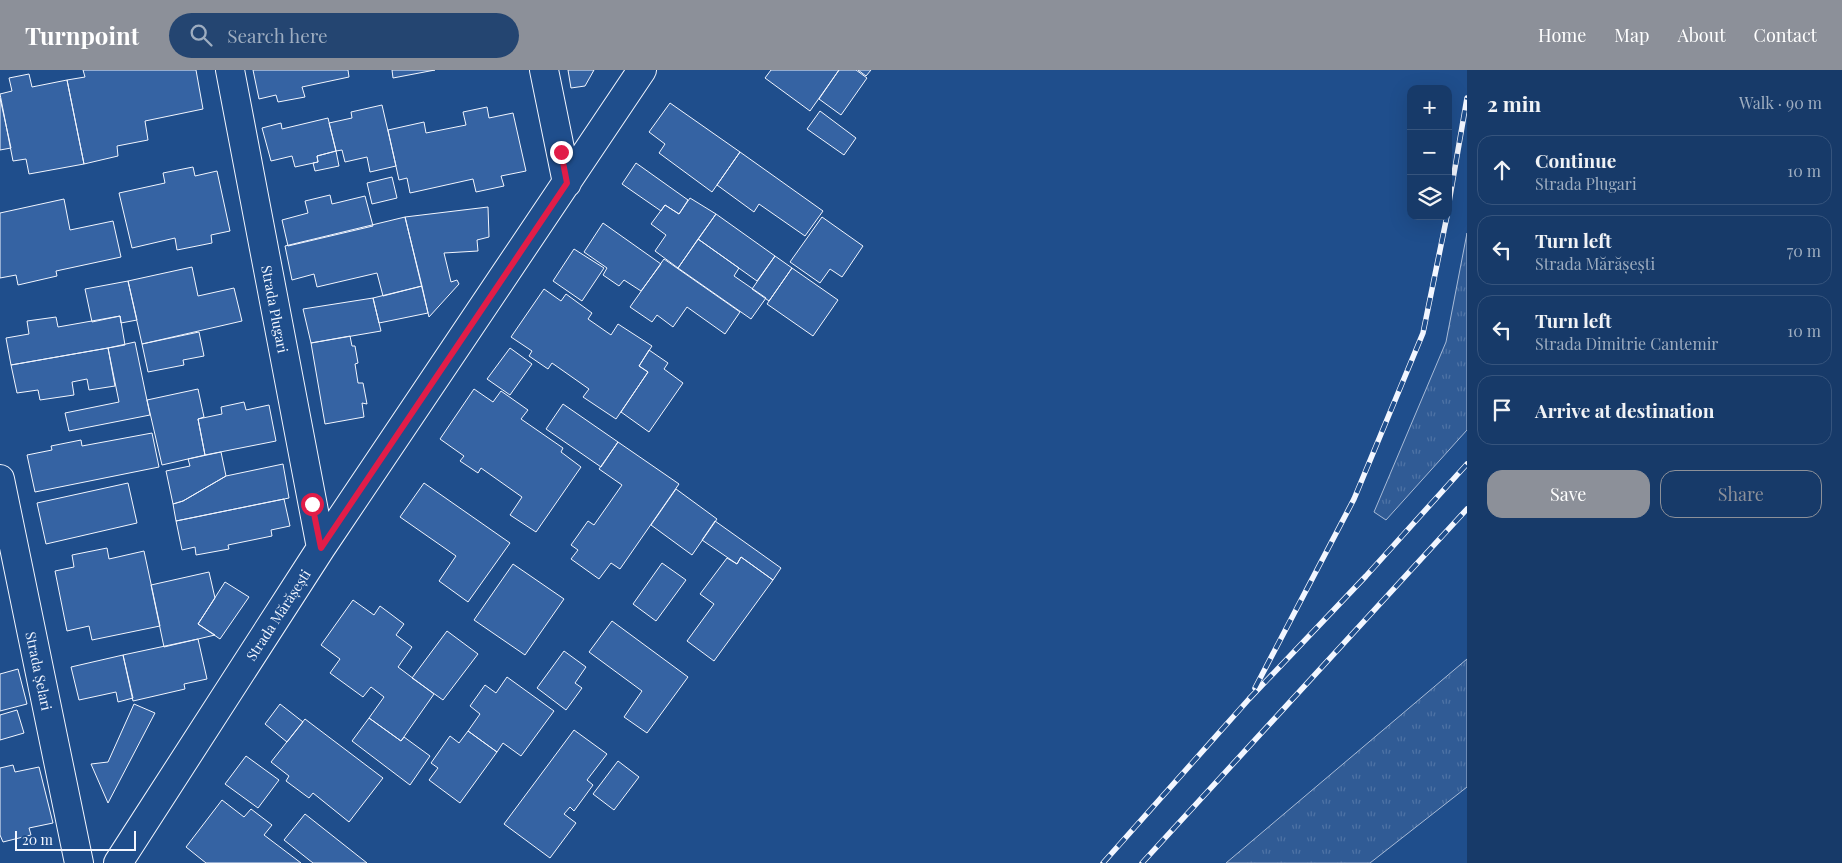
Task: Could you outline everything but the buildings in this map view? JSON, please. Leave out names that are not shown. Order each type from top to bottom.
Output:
[{"type":"street","name":"Strada Plugari","points":[[230,70],[321,548]]},
{"type":"street","points":[[544,70],[567,183]]},
{"type":"street","name":"Strada Mărășești","points":[[118,863],[321,548],[642,70]]},
{"type":"street","name":"Strada Șelari","points":[[0,480],[79,863]]},
{"type":"green space","points":[[1467,233],[1467,430],[1386,520],[1374,512],[1446,342]]},
{"type":"green space","points":[[1467,659],[1467,787],[1370,863],[1226,863]]},
{"type":"railway","points":[[1452,185],[1467,98]]},
{"type":"railway","points":[[1255,688],[1354,499],[1423,333],[1446,220]]},
{"type":"railway","points":[[1103,863],[1249,699],[1366,576],[1467,464]]},
{"type":"railway","points":[[1142,863],[1467,509]]},
{"type":"route","points":[[312,504],[321,548],[567,183],[561,152]]}]
